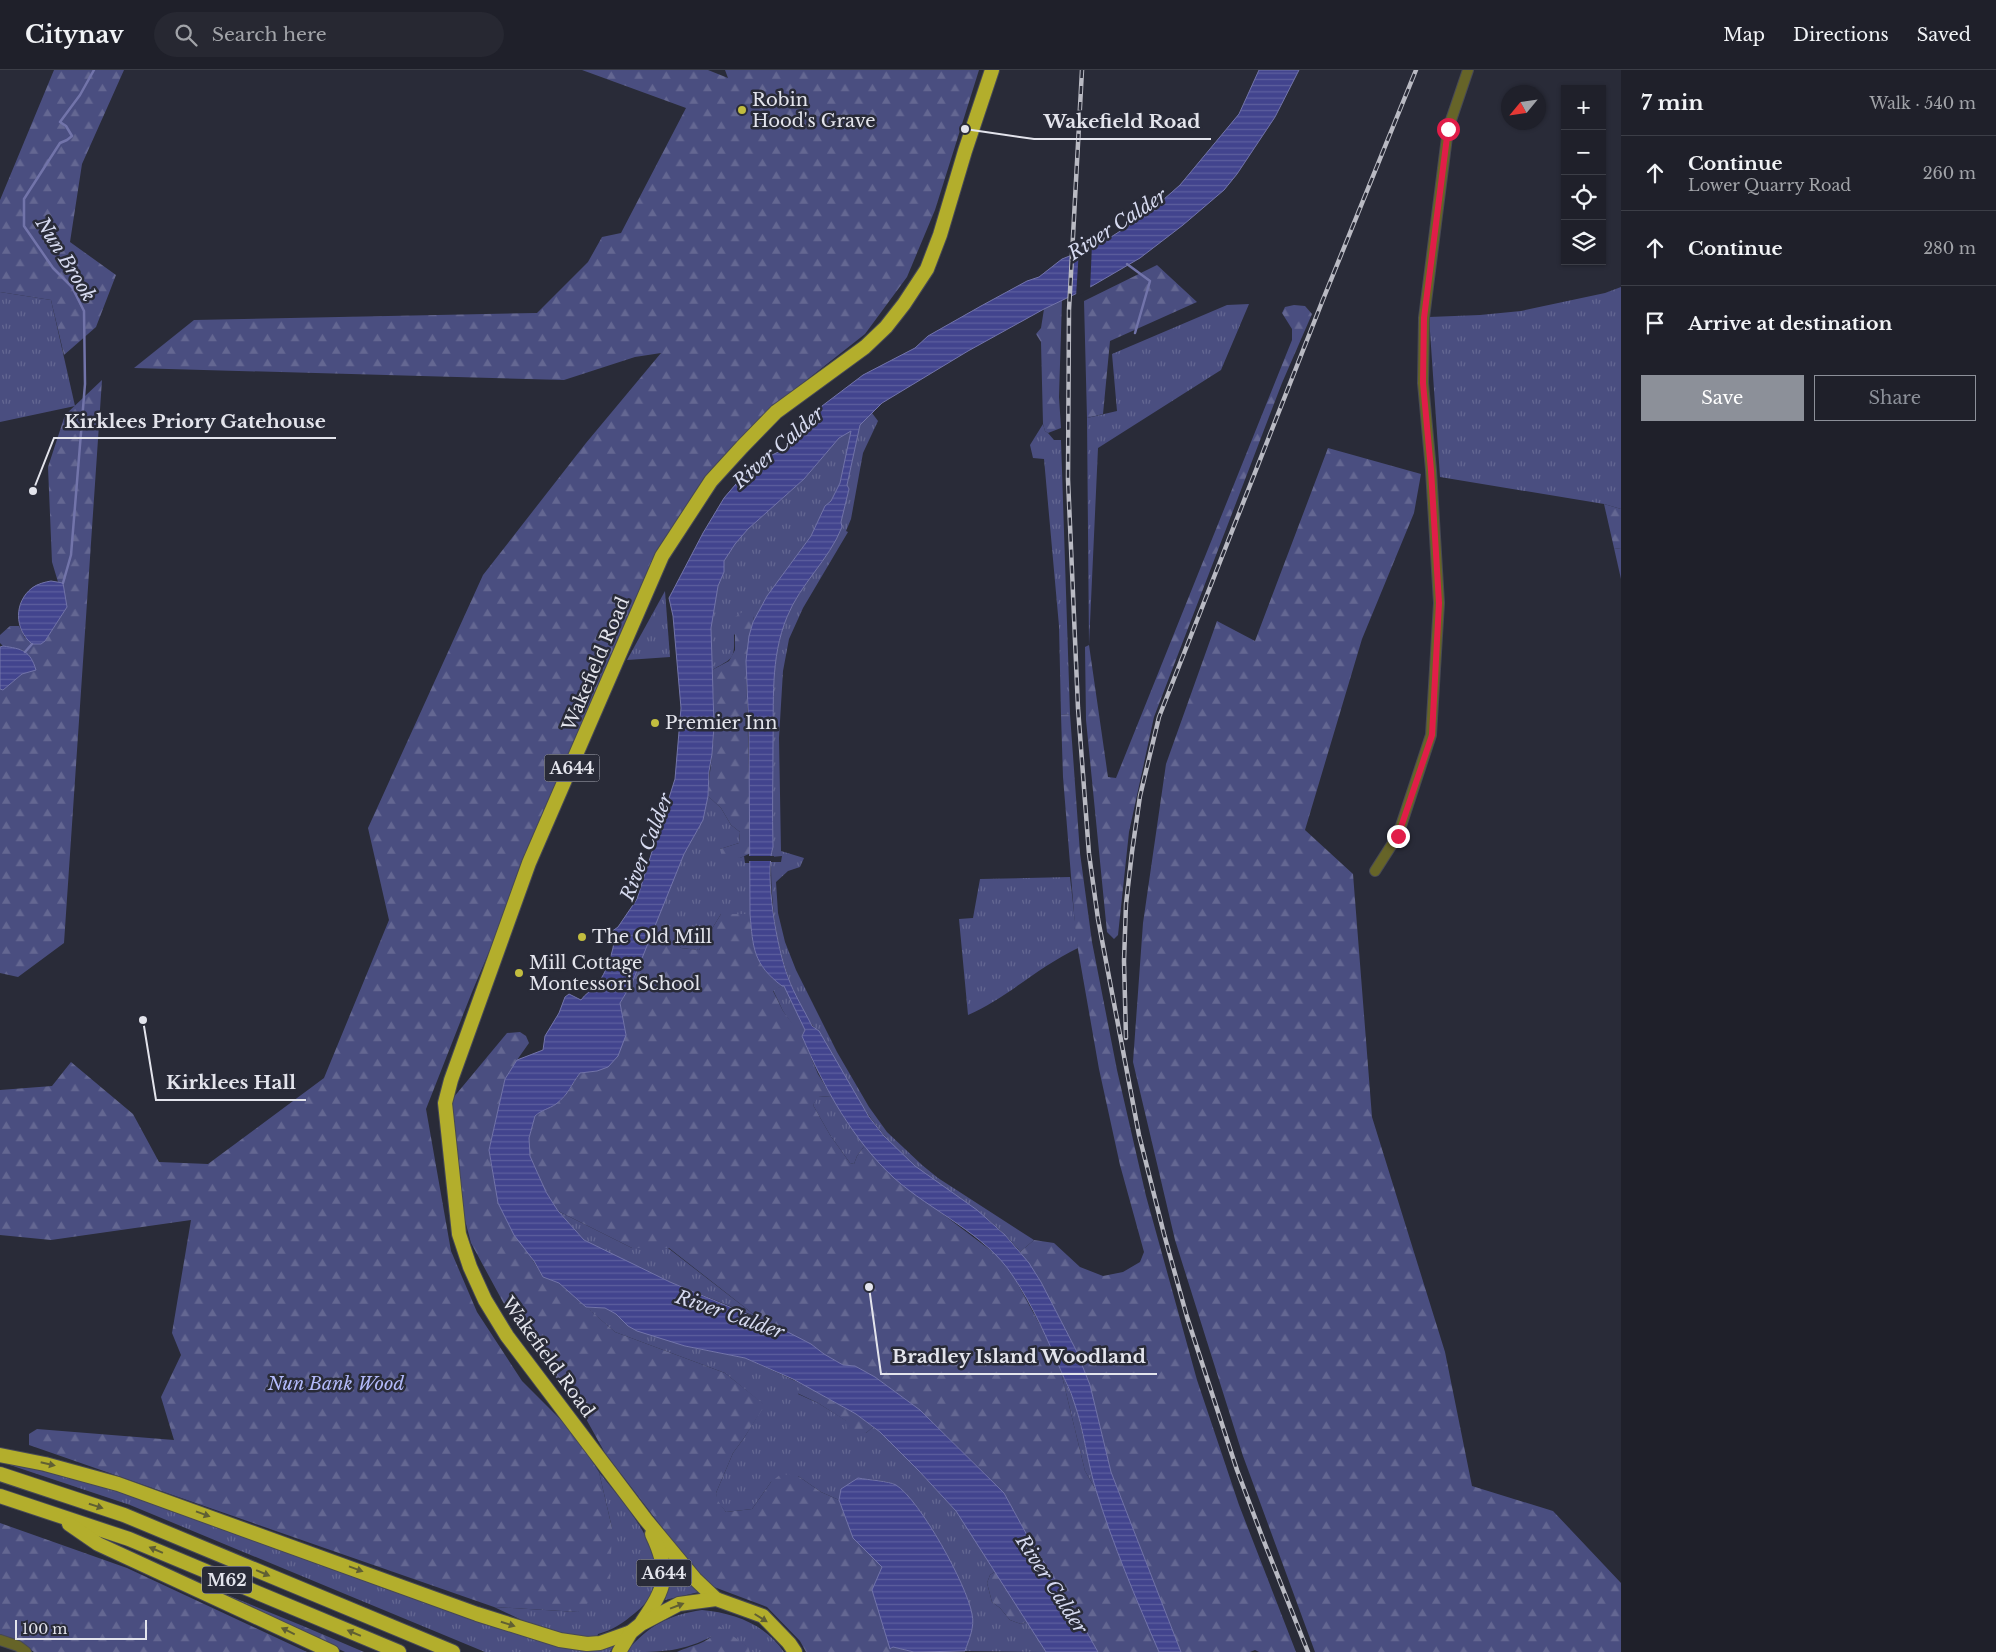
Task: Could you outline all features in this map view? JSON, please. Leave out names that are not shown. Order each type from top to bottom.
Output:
[{"type":"highway","name":"Wakefield Road","points":[[716,1599],[695,1578],[646,1520],[507,1336],[477,1284],[459,1234],[445,1104],[529,863],[662,556],[711,481],[742,447],[776,412],[865,347],[886,327],[904,304],[926,269],[940,235],[992,70]]},
{"type":"highway","points":[[0,1455],[45,1464],[118,1484],[477,1614],[560,1640],[587,1644],[600,1643],[636,1628]]},
{"type":"highway","name":"M62","points":[[0,1474],[124,1515],[453,1652]]},
{"type":"highway","name":"M62","points":[[0,1496],[129,1539],[399,1652]]},
{"type":"highway","points":[[53,1514],[98,1544],[332,1652]]},
{"type":"highway","name":"Wakefield Road","points":[[636,1628],[659,1597],[664,1579],[663,1560],[646,1520]]},
{"type":"highway","name":"A644","points":[[619,1652],[636,1628],[679,1604],[716,1599],[763,1616],[795,1652]]},
{"type":"street","points":[[1375,871],[1398,836],[1432,735],[1439,603],[1431,470],[1423,383],[1424,318],[1448,129],[1468,70]]},
{"type":"street","points":[[0,1640],[22,1649]]},
{"type":"green space","points":[[54,70],[124,70],[82,164],[70,242],[116,275],[96,327],[64,355],[51,300],[0,292],[0,200]]},
{"type":"green space","name":"Nun Bank Wood","points":[[582,70],[708,70],[728,78],[725,70],[979,70],[935,210],[907,277],[865,334],[766,412],[653,565],[472,992],[426,1109],[451,1251],[477,1312],[522,1381],[574,1433],[599,1472],[612,1528],[610,1583],[578,1612],[494,1607],[29,1445],[29,1434],[37,1429],[174,1440],[161,1397],[181,1355],[172,1333],[191,1220],[51,1240],[0,1235],[0,1090],[52,1086],[71,1062],[133,1114],[159,1162],[208,1164],[324,1078],[389,920],[368,828],[483,575],[586,443],[661,353],[635,357],[564,380],[134,368],[194,320],[537,313],[588,262],[602,237],[621,233],[686,108]]},
{"type":"green space","points":[[1157,265],[1197,302],[1110,341],[1103,414],[1087,418],[1084,301]]},
{"type":"green space","points":[[1621,287],[1621,509],[1604,504],[1440,477],[1429,317],[1521,311],[1605,293]]},
{"type":"green space","points":[[0,292],[51,300],[75,406],[0,422]]},
{"type":"green space","points":[[1062,300],[1059,397],[1061,428],[1048,433],[1045,431],[1043,424],[1041,342],[1036,334],[1041,328],[1044,309]]},
{"type":"green space","points":[[1249,304],[1221,370],[1098,448],[1089,645],[1087,418],[1117,411],[1112,354],[1227,305]]},
{"type":"green space","points":[[1294,305],[1305,306],[1312,314],[1282,383],[1154,717],[1129,832],[1118,935],[1114,939],[1107,932],[1086,720],[1085,647],[1089,645],[1108,777],[1116,778],[1292,340],[1292,329],[1282,313],[1285,307]]},
{"type":"green space","points":[[102,380],[64,943],[18,977],[0,973],[0,689],[3,690],[22,674],[35,670],[23,650],[3,646],[0,643],[0,635],[10,626],[19,626],[25,638],[45,641],[67,607],[63,583],[58,582],[52,562],[48,467],[65,415]]},
{"type":"green space","points":[[872,413],[878,421],[863,453],[851,519],[846,531],[848,532],[803,608],[789,639],[783,671],[779,738],[781,851],[804,858],[800,867],[788,871],[776,882],[778,913],[785,942],[796,970],[837,1052],[869,1107],[887,1132],[938,1178],[1034,1240],[1020,1252],[1009,1239],[983,1216],[913,1165],[897,1150],[871,1119],[849,1085],[819,1031],[811,1023],[801,1006],[787,972],[777,936],[771,881],[771,862],[781,862],[782,856],[771,857],[773,847],[773,696],[775,664],[787,617],[799,594],[830,550],[842,527],[841,522],[849,489],[847,485],[860,425]]},
{"type":"green space","points":[[1043,424],[1045,431],[1054,440],[1061,440],[1070,714],[1061,715],[1059,626],[1044,459],[1033,458],[1030,445]]},
{"type":"green space","points":[[849,431],[851,432],[840,483],[831,501],[825,506],[811,536],[767,596],[753,622],[754,616],[734,635],[734,650],[731,658],[712,670],[711,628],[718,586],[724,572],[724,561],[748,529],[804,479],[839,438]]},
{"type":"green space","points":[[1328,448],[1421,474],[1414,513],[1362,639],[1305,830],[1353,874],[1372,1117],[1445,1352],[1472,1486],[1553,1511],[1621,1583],[1621,1652],[1315,1652],[1243,1456],[1175,1240],[1133,1062],[1143,923],[1166,764],[1217,621],[1255,641]]},
{"type":"green space","points":[[1604,504],[1621,509],[1621,549],[1614,548]]},
{"type":"green space","points":[[1614,548],[1621,549],[1621,579]]},
{"type":"green space","points":[[665,591],[670,657],[627,660]]},
{"type":"green space","points":[[747,609],[754,616],[746,661],[751,853],[740,858],[722,857],[720,849],[739,843],[740,832],[731,825],[721,808],[708,796],[714,735],[712,670],[729,661],[735,650],[735,617]]},
{"type":"green space","points":[[1070,714],[1080,853],[1092,942],[1117,1070],[1146,1196],[1197,1380],[1239,1505],[1296,1652],[1259,1652],[1255,1650],[1250,1652],[1181,1652],[1111,1472],[1090,1385],[1076,1350],[1041,1282],[1020,1252],[1034,1240],[1054,1243],[1080,1267],[1103,1276],[1123,1272],[1140,1262],[1144,1252],[1120,1165],[1099,1069],[1076,938],[1063,777],[1061,715]]},
{"type":"green space","points":[[708,796],[721,808],[731,825],[740,832],[739,843],[720,849],[740,858],[744,856],[745,863],[751,863],[750,914],[721,914],[699,950],[681,948],[654,926],[684,854],[703,820]]},
{"type":"green space","points":[[1070,877],[1078,948],[1049,964],[996,1000],[968,1015],[959,919],[973,918],[980,879]]},
{"type":"green space","points":[[721,914],[750,914],[754,946],[760,963],[772,978],[782,986],[773,991],[783,1011],[802,1036],[818,1074],[832,1097],[819,1096],[813,1105],[830,1135],[850,1163],[854,1164],[865,1145],[895,1178],[998,1256],[1014,1277],[1052,1347],[1061,1372],[1085,1471],[1096,1490],[1119,1555],[1159,1652],[1098,1652],[1075,1611],[1028,1537],[1004,1493],[920,1410],[875,1377],[855,1366],[843,1365],[811,1344],[757,1317],[669,1248],[632,1248],[558,1211],[546,1192],[530,1156],[529,1138],[535,1116],[564,1097],[580,1073],[597,1071],[626,1035],[620,1003],[632,983],[654,926],[681,948],[699,950]]},
{"type":"green space","points":[[784,985],[805,1030],[801,1037],[783,1011],[773,990]]},
{"type":"green space","points":[[520,1032],[526,1036],[529,1043],[505,1079],[489,1150],[498,1203],[543,1277],[559,1283],[615,1332],[725,1373],[765,1405],[733,1453],[716,1493],[718,1501],[726,1512],[752,1509],[771,1482],[781,1474],[798,1476],[821,1492],[839,1500],[853,1538],[882,1567],[891,1649],[893,1647],[914,1652],[806,1652],[800,1641],[767,1607],[714,1587],[697,1573],[605,1453],[585,1417],[526,1337],[503,1302],[471,1243],[461,1205],[451,1111],[453,1098],[507,1033]]},
{"type":"green space","points":[[818,1096],[832,1097],[845,1119],[865,1145],[854,1164],[850,1163],[830,1135],[813,1105]]},
{"type":"green space","points":[[558,1211],[632,1248],[668,1248],[757,1317],[670,1282],[584,1240]]},
{"type":"green space","points":[[586,1307],[605,1308],[616,1314],[628,1326],[685,1346],[745,1358],[802,1384],[798,1394],[818,1403],[866,1433],[873,1427],[880,1432],[956,1511],[996,1571],[990,1575],[987,1583],[992,1602],[1010,1620],[1021,1624],[1028,1621],[1046,1652],[965,1651],[973,1619],[961,1584],[941,1544],[917,1507],[893,1483],[858,1478],[839,1500],[821,1492],[798,1476],[771,1482],[752,1509],[726,1512],[717,1501],[716,1493],[733,1453],[764,1405],[725,1373],[615,1332]]},
{"type":"green space","points":[[1061,1372],[1075,1403],[1096,1490],[1085,1471]]},
{"type":"green space","points":[[802,1384],[856,1414],[873,1427],[866,1433],[847,1431],[846,1421],[818,1403],[797,1393]]},
{"type":"green space","points":[[6,1462],[117,1490],[545,1642],[580,1649],[614,1645],[610,1652],[485,1652],[130,1505],[7,1464]]},
{"type":"green space","points":[[599,1472],[637,1522],[648,1541],[655,1560],[656,1578],[650,1596],[626,1620],[598,1634],[597,1637],[583,1638],[570,1637],[544,1630],[494,1607],[578,1612],[612,1528]]},
{"type":"green space","points":[[0,1523],[127,1568],[307,1652],[34,1652],[25,1645],[0,1634]]},
{"type":"green space","points":[[670,1557],[699,1592],[665,1600],[671,1577]]},
{"type":"green space","points":[[996,1571],[1028,1621],[1021,1624],[1010,1620],[992,1602],[987,1583],[990,1575]]},
{"type":"green space","points":[[188,1579],[303,1626],[301,1631]]},
{"type":"green space","points":[[702,1610],[737,1617],[758,1627],[768,1634],[784,1652],[750,1652],[740,1642],[715,1635],[692,1645],[672,1650],[626,1652],[642,1635],[660,1623],[679,1615]]},
{"type":"green space","points":[[303,1626],[364,1652],[345,1652],[301,1631]]},
{"type":"green space","points":[[719,1626],[748,1647],[750,1652],[677,1652],[707,1640],[716,1632]]},
{"type":"water","name":"River Calder","points":[[1259,70],[1299,70],[1275,117],[1224,190],[1140,258],[1092,286],[1044,309],[968,351],[882,403],[860,425],[847,485],[849,489],[841,522],[842,527],[830,550],[799,594],[787,617],[775,664],[773,696],[773,847],[770,875],[771,893],[776,931],[790,983],[812,1026],[819,1031],[869,1117],[884,1136],[915,1166],[977,1210],[1005,1235],[1029,1263],[1041,1282],[1076,1350],[1090,1385],[1111,1472],[1181,1652],[1159,1652],[1125,1572],[1103,1511],[1071,1394],[1039,1322],[1020,1287],[988,1247],[894,1178],[865,1147],[841,1112],[820,1075],[802,1036],[805,1030],[784,986],[772,978],[765,970],[756,954],[750,914],[749,732],[746,661],[749,636],[753,622],[767,596],[811,536],[825,506],[831,501],[840,483],[851,431],[839,438],[804,479],[748,529],[724,561],[724,572],[718,586],[711,628],[714,726],[708,796],[703,820],[684,854],[632,983],[620,1003],[626,1035],[618,1056],[608,1067],[597,1071],[580,1073],[560,1100],[535,1116],[529,1138],[530,1156],[546,1192],[558,1211],[584,1240],[670,1282],[780,1328],[811,1344],[843,1365],[855,1366],[875,1377],[920,1410],[1004,1493],[1028,1537],[1075,1611],[1098,1652],[1046,1652],[956,1511],[880,1432],[856,1414],[793,1379],[745,1358],[685,1346],[637,1331],[628,1326],[616,1314],[605,1308],[586,1307],[559,1283],[543,1277],[534,1261],[514,1235],[498,1203],[489,1150],[505,1079],[517,1060],[543,1050],[545,1036],[559,1013],[565,997],[569,994],[581,1000],[596,986],[606,969],[613,949],[615,936],[611,932],[618,927],[637,899],[675,779],[681,708],[673,616],[669,598],[703,533],[724,498],[753,464],[791,446],[822,406],[863,375],[915,348],[928,336],[981,306],[1027,281],[1039,277],[1062,259],[1100,244],[1147,214],[1180,185],[1239,114]]},
{"type":"water","points":[[51,581],[63,583],[67,607],[45,641],[41,644],[32,644],[26,638],[19,623],[19,608],[26,594],[32,588]]},
{"type":"water","points":[[0,647],[15,648],[28,654],[36,670],[22,674],[3,690],[0,689]]},
{"type":"water","points":[[858,1478],[896,1485],[917,1507],[941,1544],[961,1584],[972,1614],[973,1624],[965,1651],[914,1652],[893,1647],[890,1649],[872,1590],[882,1567],[853,1538],[839,1500],[841,1489]]},
{"type":"pier","points":[[1092,244],[1090,290],[1076,297],[1079,249]]},
{"type":"pier","points":[[748,856],[774,856],[774,861],[748,861]]},
{"type":"waterway","name":"Nun Brook","points":[[63,583],[71,555],[85,384],[84,311],[72,287],[53,268],[24,226],[24,199],[60,143],[72,136],[66,126],[60,122],[80,95],[94,70]]},
{"type":"waterway","points":[[1127,264],[1150,281],[1135,333]]},
{"type":"waterway","name":"Nun Brook","points":[[25,652],[32,644]]},
{"type":"railway","points":[[1082,70],[1069,310],[1068,479],[1078,708],[1089,854],[1098,919],[1139,1135],[1187,1317],[1237,1470],[1308,1652]]},
{"type":"railway","points":[[1126,1038],[1124,961],[1126,904],[1140,796],[1159,717],[1322,302],[1416,70]]},
{"type":"place","name":"Robin Hood's Grave","points":[[742,110]]},
{"type":"place","name":"Wakefield Road","points":[[965,129]]},
{"type":"place","name":"Kirklees Priory Gatehouse","points":[[33,491]]},
{"type":"place","name":"Premier Inn","points":[[655,723]]},
{"type":"place","name":"The Old Mill","points":[[582,937]]},
{"type":"place","name":"Mill Cottage Montessori School","points":[[519,973]]},
{"type":"place","name":"Kirklees Hall","points":[[143,1020]]},
{"type":"place","name":"Bradley Island Woodland","points":[[869,1287]]},
{"type":"route","points":[[1398,836],[1432,735],[1439,603],[1431,470],[1423,383],[1424,318],[1448,129]]}]
